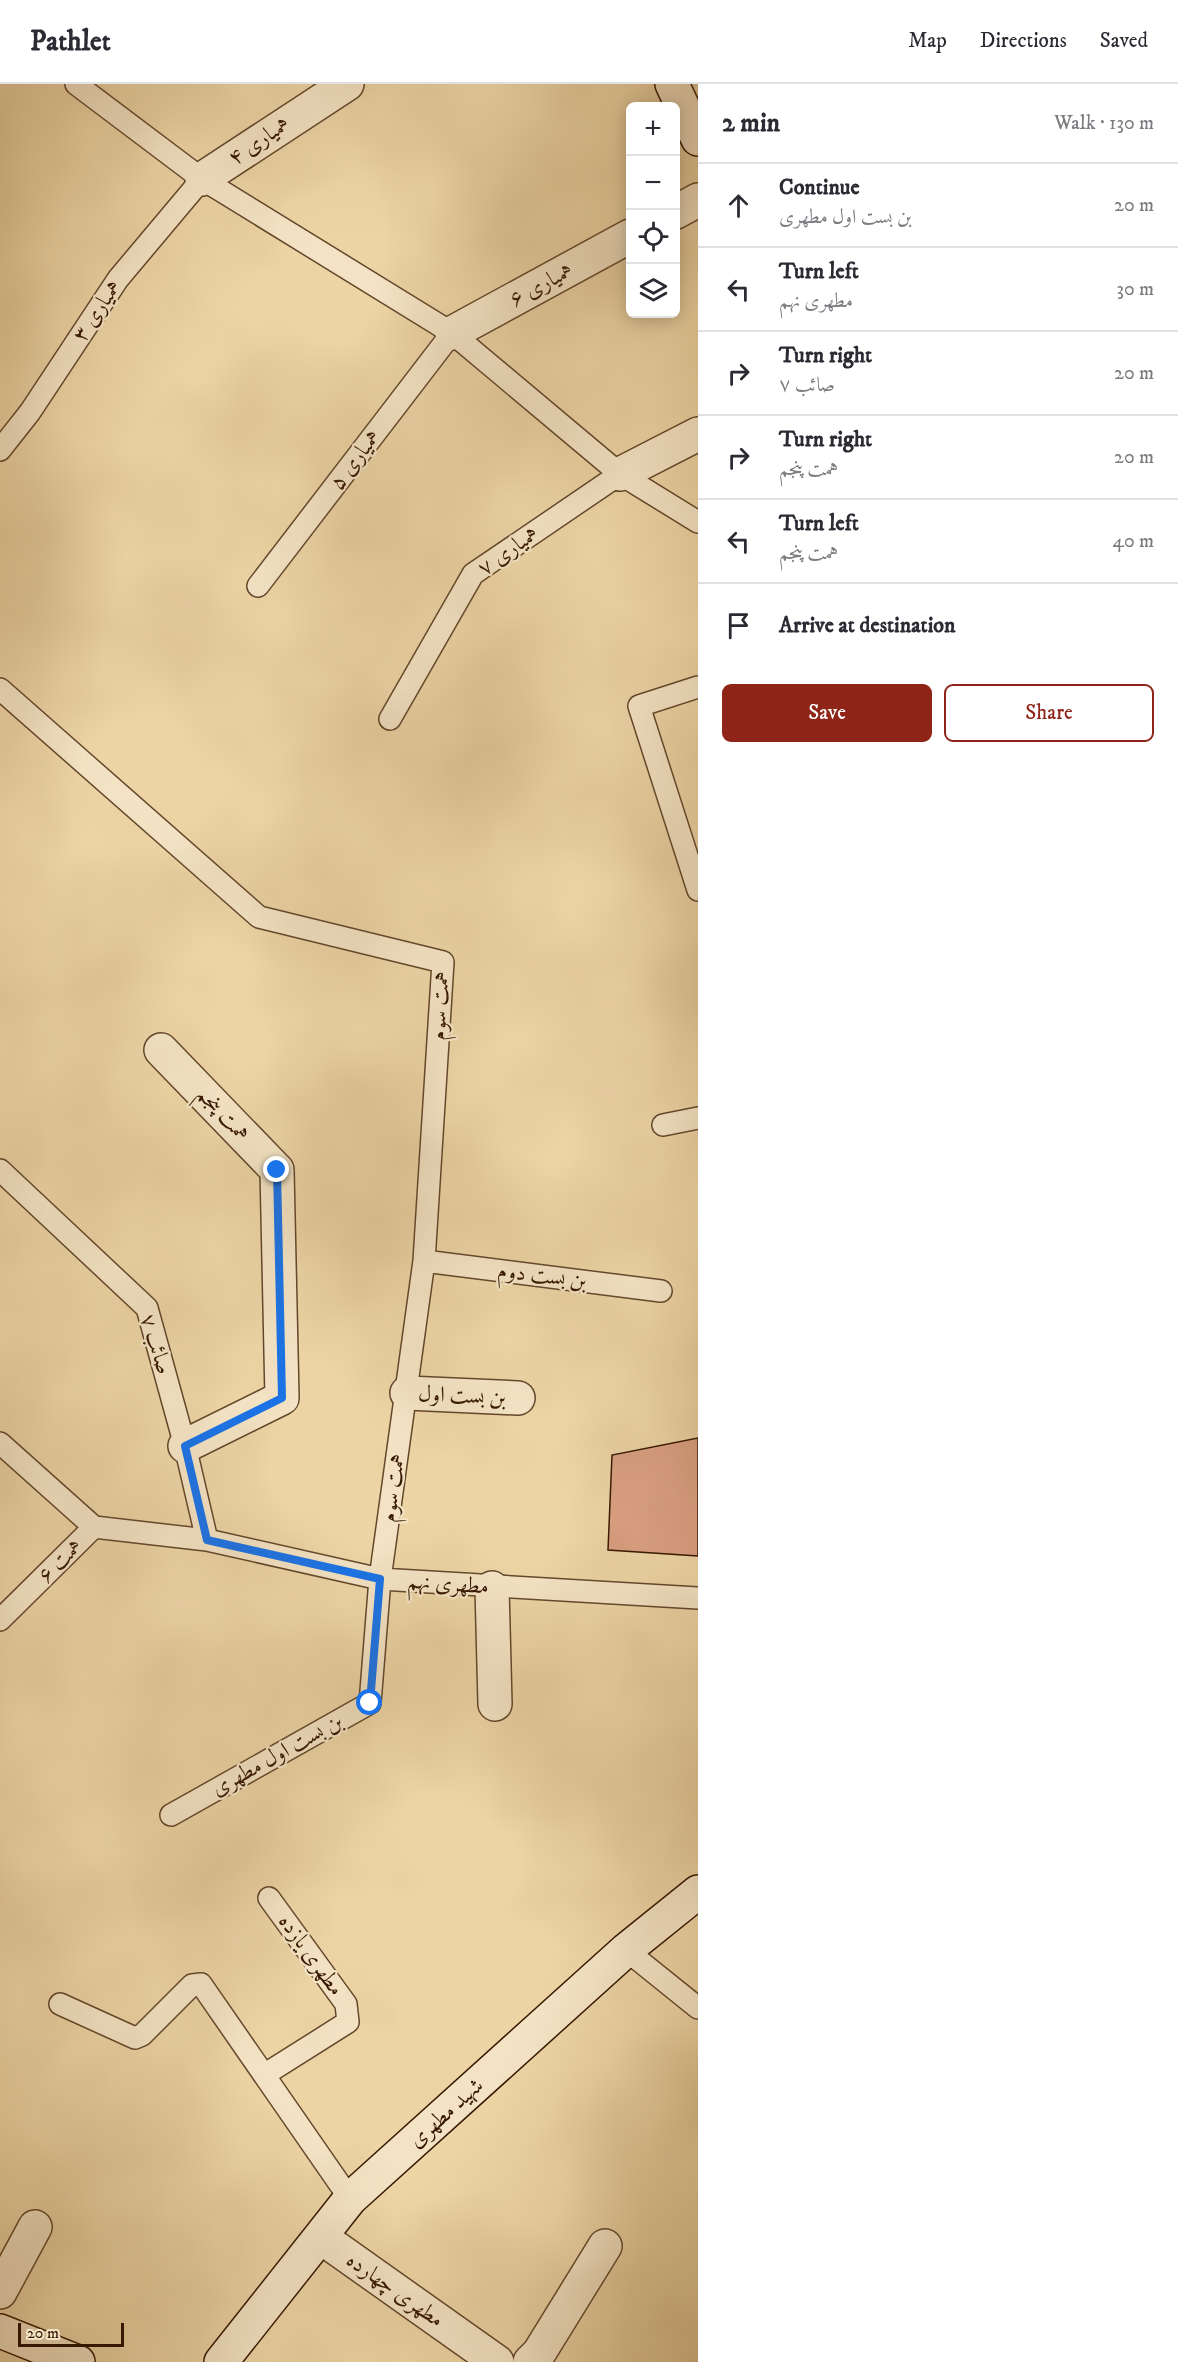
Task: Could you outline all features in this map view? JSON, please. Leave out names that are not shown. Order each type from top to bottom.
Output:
[{"type":"street","name":"همیاری ۴","points":[[202,179],[347,84]]},
{"type":"street","points":[[672,84],[698,139]]},
{"type":"street","points":[[679,210],[698,200]]},
{"type":"street","name":"همیاری ۶","points":[[452,333],[626,238]]},
{"type":"street","points":[[620,474],[698,434]]},
{"type":"street","name":"همت پنجم","points":[[161,1050],[277,1170],[282,1398],[185,1446]]},
{"type":"street","name":"بن بست اول","points":[[406,1393],[518,1398]]},
{"type":"street","points":[[492,1588],[495,1704]]},
{"type":"street","name":"شهید مطهری","points":[[221,2362],[322,2238],[350,2199],[626,1950],[698,1892]]},
{"type":"street","points":[[0,2292],[35,2227]]},
{"type":"street","name":"مطهری چهارده","points":[[322,2238],[497,2362]]},
{"type":"street","points":[[530,2362],[539,2353],[605,2246]]},
{"type":"street","points":[[0,2331],[71,2361]]},
{"type":"lane","points":[[76,84],[202,179],[452,333],[620,474],[698,522]]},
{"type":"lane","name":"همیاری ۳","points":[[0,450],[30,412],[118,279],[202,179]]},
{"type":"lane","name":"همیاری ۵","points":[[258,586],[452,333]]},
{"type":"lane","name":"همیاری ۷","points":[[390,719],[473,574],[620,474]]},
{"type":"lane","points":[[698,687],[639,706],[698,890]]},
{"type":"lane","name":"همت سوم","points":[[0,689],[259,917],[443,962],[424,1261],[380,1579]]},
{"type":"lane","points":[[663,1125],[698,1118]]},
{"type":"lane","name":"صائب ۷","points":[[0,1170],[147,1308],[185,1446],[207,1540]]},
{"type":"lane","name":"بن بست دوم","points":[[424,1261],[661,1291]]},
{"type":"lane","points":[[0,1443],[94,1527]]},
{"type":"lane","name":"مطهری نهم","points":[[94,1527],[207,1540],[380,1579],[492,1588],[698,1598]]},
{"type":"lane","name":"همت ۶","points":[[0,1620],[94,1527]]},
{"type":"lane","name":"بن بست اول مطهری","points":[[171,1815],[370,1703],[380,1579]]},
{"type":"lane","name":"مطهری یازده","points":[[264,2075],[348,2022],[349,2012],[346,2004],[269,1898]]},
{"type":"lane","points":[[626,1950],[698,2008]]},
{"type":"lane","points":[[60,2004],[135,2038],[142,2035],[192,1985],[201,1984],[350,2199]]},
{"type":"building","points":[[698,1438],[698,1556],[608,1550],[612,1455]]},
{"type":"route","points":[[277,1170],[282,1398],[185,1446],[207,1540],[380,1579],[370,1703]]}]
